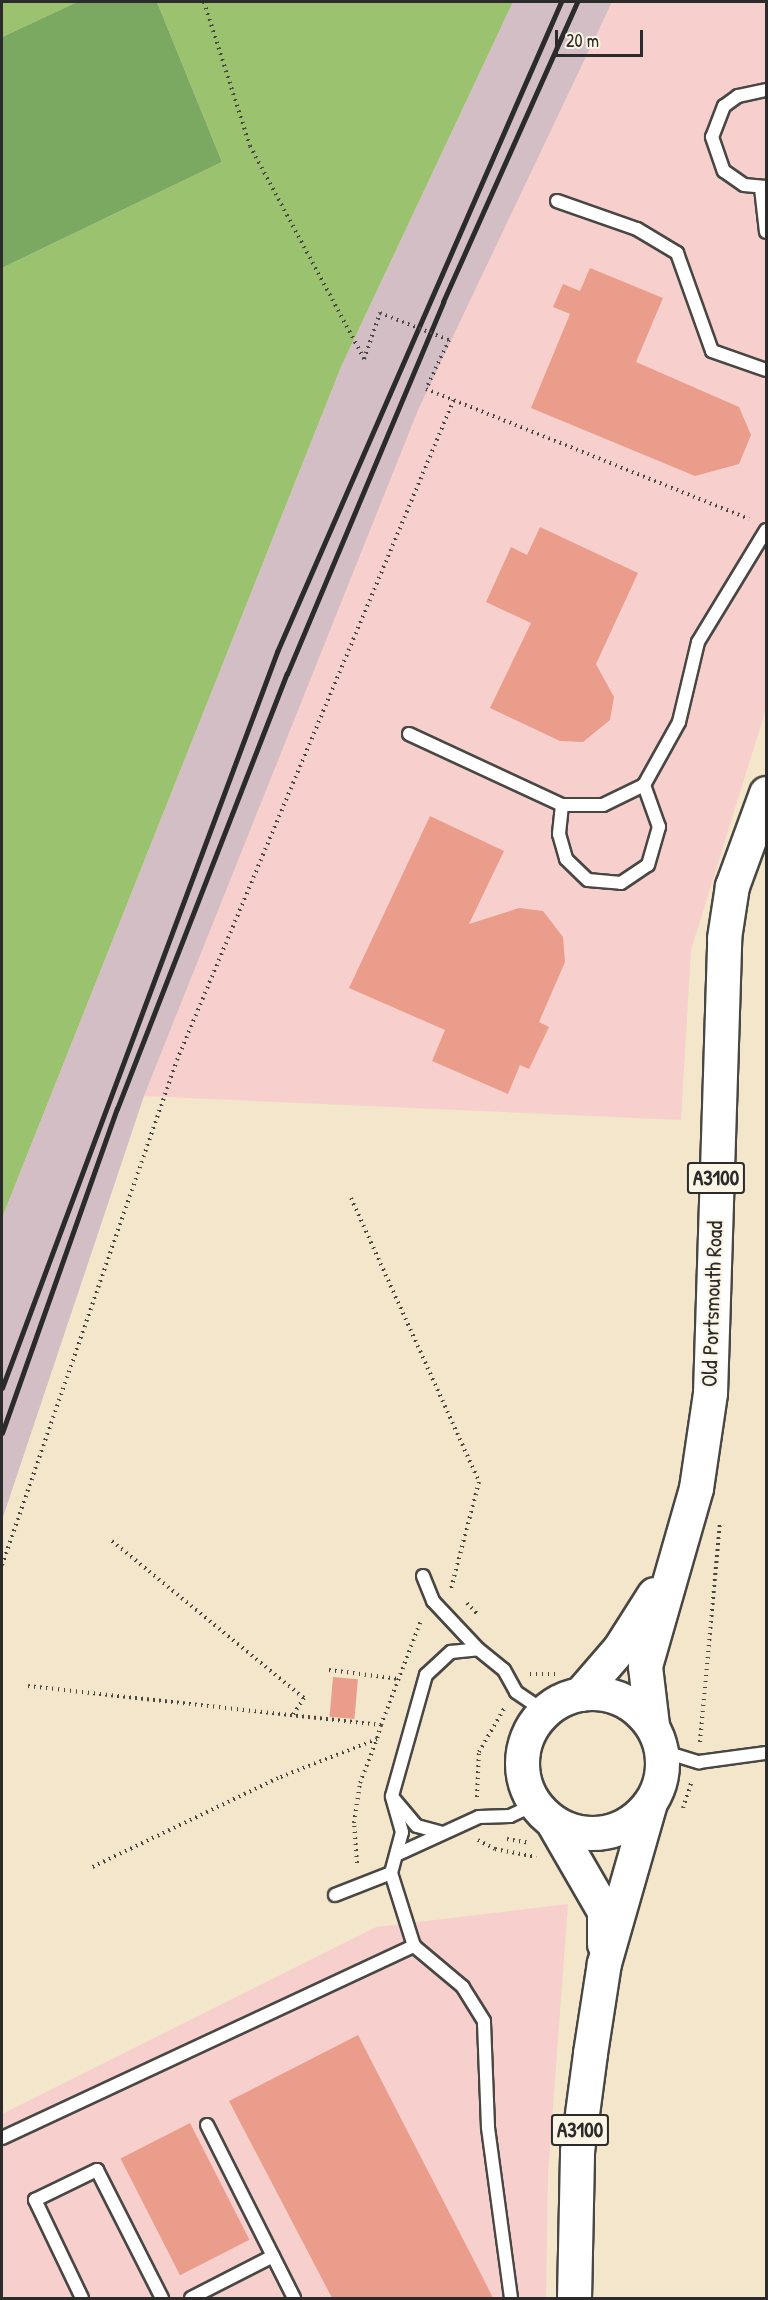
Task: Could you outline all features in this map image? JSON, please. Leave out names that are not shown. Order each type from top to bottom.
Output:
[{"type":"main road","name":"Old Portsmouth Road","points":[[657,1738],[645,1666],[672,1565],[696,1488],[710,1393],[724,938],[732,886],[766,793]]},
{"type":"main road","name":"Old Portsmouth Road","points":[[567,1699],[619,1649],[672,1565]]},
{"type":"main road","points":[[607,1694],[633,1705],[657,1738],[661,1778],[650,1803],[630,1822],[605,1832],[577,1832],[543,1813],[523,1775],[523,1748],[534,1723],[567,1699],[607,1694]]},
{"type":"main road","name":"A3100","points":[[574,2298],[577,2151],[604,1963],[650,1803]]},
{"type":"main road","name":"A3100","points":[[543,1813],[604,1911],[604,1963]]},
{"type":"lane","points":[[766,89],[738,96],[724,106],[712,137],[724,171],[744,185],[764,188],[766,232]]},
{"type":"lane","points":[[557,201],[637,229],[677,253],[712,351],[766,370]]},
{"type":"lane","points":[[409,734],[562,805],[603,805],[644,785],[679,722],[698,642],[766,530]]},
{"type":"lane","points":[[562,805],[560,834],[566,859],[588,880],[621,883],[648,865],[659,827],[644,785]]},
{"type":"lane","points":[[423,1576],[433,1601],[478,1649],[504,1670],[516,1692],[540,1708],[567,1699]]},
{"type":"lane","points":[[478,1649],[452,1652],[426,1676],[392,1796],[402,1832],[398,1854],[391,1873],[414,1946],[463,1987],[484,2021],[488,2127],[511,2298]]},
{"type":"lane","points":[[657,1738],[699,1762],[766,1754]]},
{"type":"lane","points":[[392,1796],[417,1826],[440,1832]]},
{"type":"lane","points":[[398,1854],[440,1832],[543,1813]]},
{"type":"lane","points":[[335,1895],[391,1873]]},
{"type":"lane","points":[[2,2138],[414,1946]]},
{"type":"lane","points":[[207,2125],[294,2298]]},
{"type":"lane","points":[[82,2298],[35,2200],[97,2170],[162,2298]]},
{"type":"lane","points":[[191,2298],[273,2256]]},
{"type":"path","points":[[204,2],[250,146],[364,359],[380,313],[449,340],[426,389],[756,522]]},
{"type":"path","points":[[2,1565],[177,1060],[453,399]]},
{"type":"path","points":[[351,1198],[479,1482],[450,1592]]},
{"type":"path","points":[[112,1541],[304,1698],[293,1716]]},
{"type":"path","points":[[329,1670],[399,1679]]},
{"type":"path","points":[[27,1686],[381,1725],[377,1739],[278,1778],[90,1868]]},
{"type":"shaded area","points":[[513,2],[612,2],[418,410],[144,1096],[2,1520],[2,1218],[341,367]]},
{"type":"shaded area","points":[[612,2],[766,2],[766,709],[691,950],[681,1120],[144,1096],[418,409]]},
{"type":"shaded area","points":[[568,1904],[548,2175],[546,2298],[2,2298],[2,2114],[376,1927]]},
{"type":"green space","points":[[2,2],[77,2],[2,37]]},
{"type":"green space","points":[[77,2],[157,2],[222,162],[2,268],[2,37]]},
{"type":"green space","points":[[157,2],[513,2],[341,367],[2,1218],[2,268],[222,162]]},
{"type":"building","points":[[590,268],[663,298],[636,362],[739,407],[751,435],[739,464],[695,476],[531,408],[570,314],[553,307],[563,284],[580,291]]},
{"type":"building","points":[[540,527],[638,573],[596,664],[614,697],[610,720],[583,742],[560,741],[490,708],[531,623],[486,602],[511,547],[527,555]]},
{"type":"building","points":[[430,816],[504,851],[469,924],[519,908],[543,911],[563,937],[565,962],[539,1022],[549,1027],[529,1069],[520,1065],[508,1094],[432,1061],[445,1030],[349,988]]},
{"type":"building","points":[[333,1677],[358,1679],[354,1719],[330,1717]]},
{"type":"building","points":[[358,2035],[493,2298],[332,2298],[229,2101]]},
{"type":"building","points":[[190,2123],[249,2240],[180,2275],[121,2158]]},
{"type":"railway","points":[[2,1388],[277,652],[561,2]]},
{"type":"railway","points":[[2,1433],[117,1109],[287,674],[443,302],[577,2]]}]
